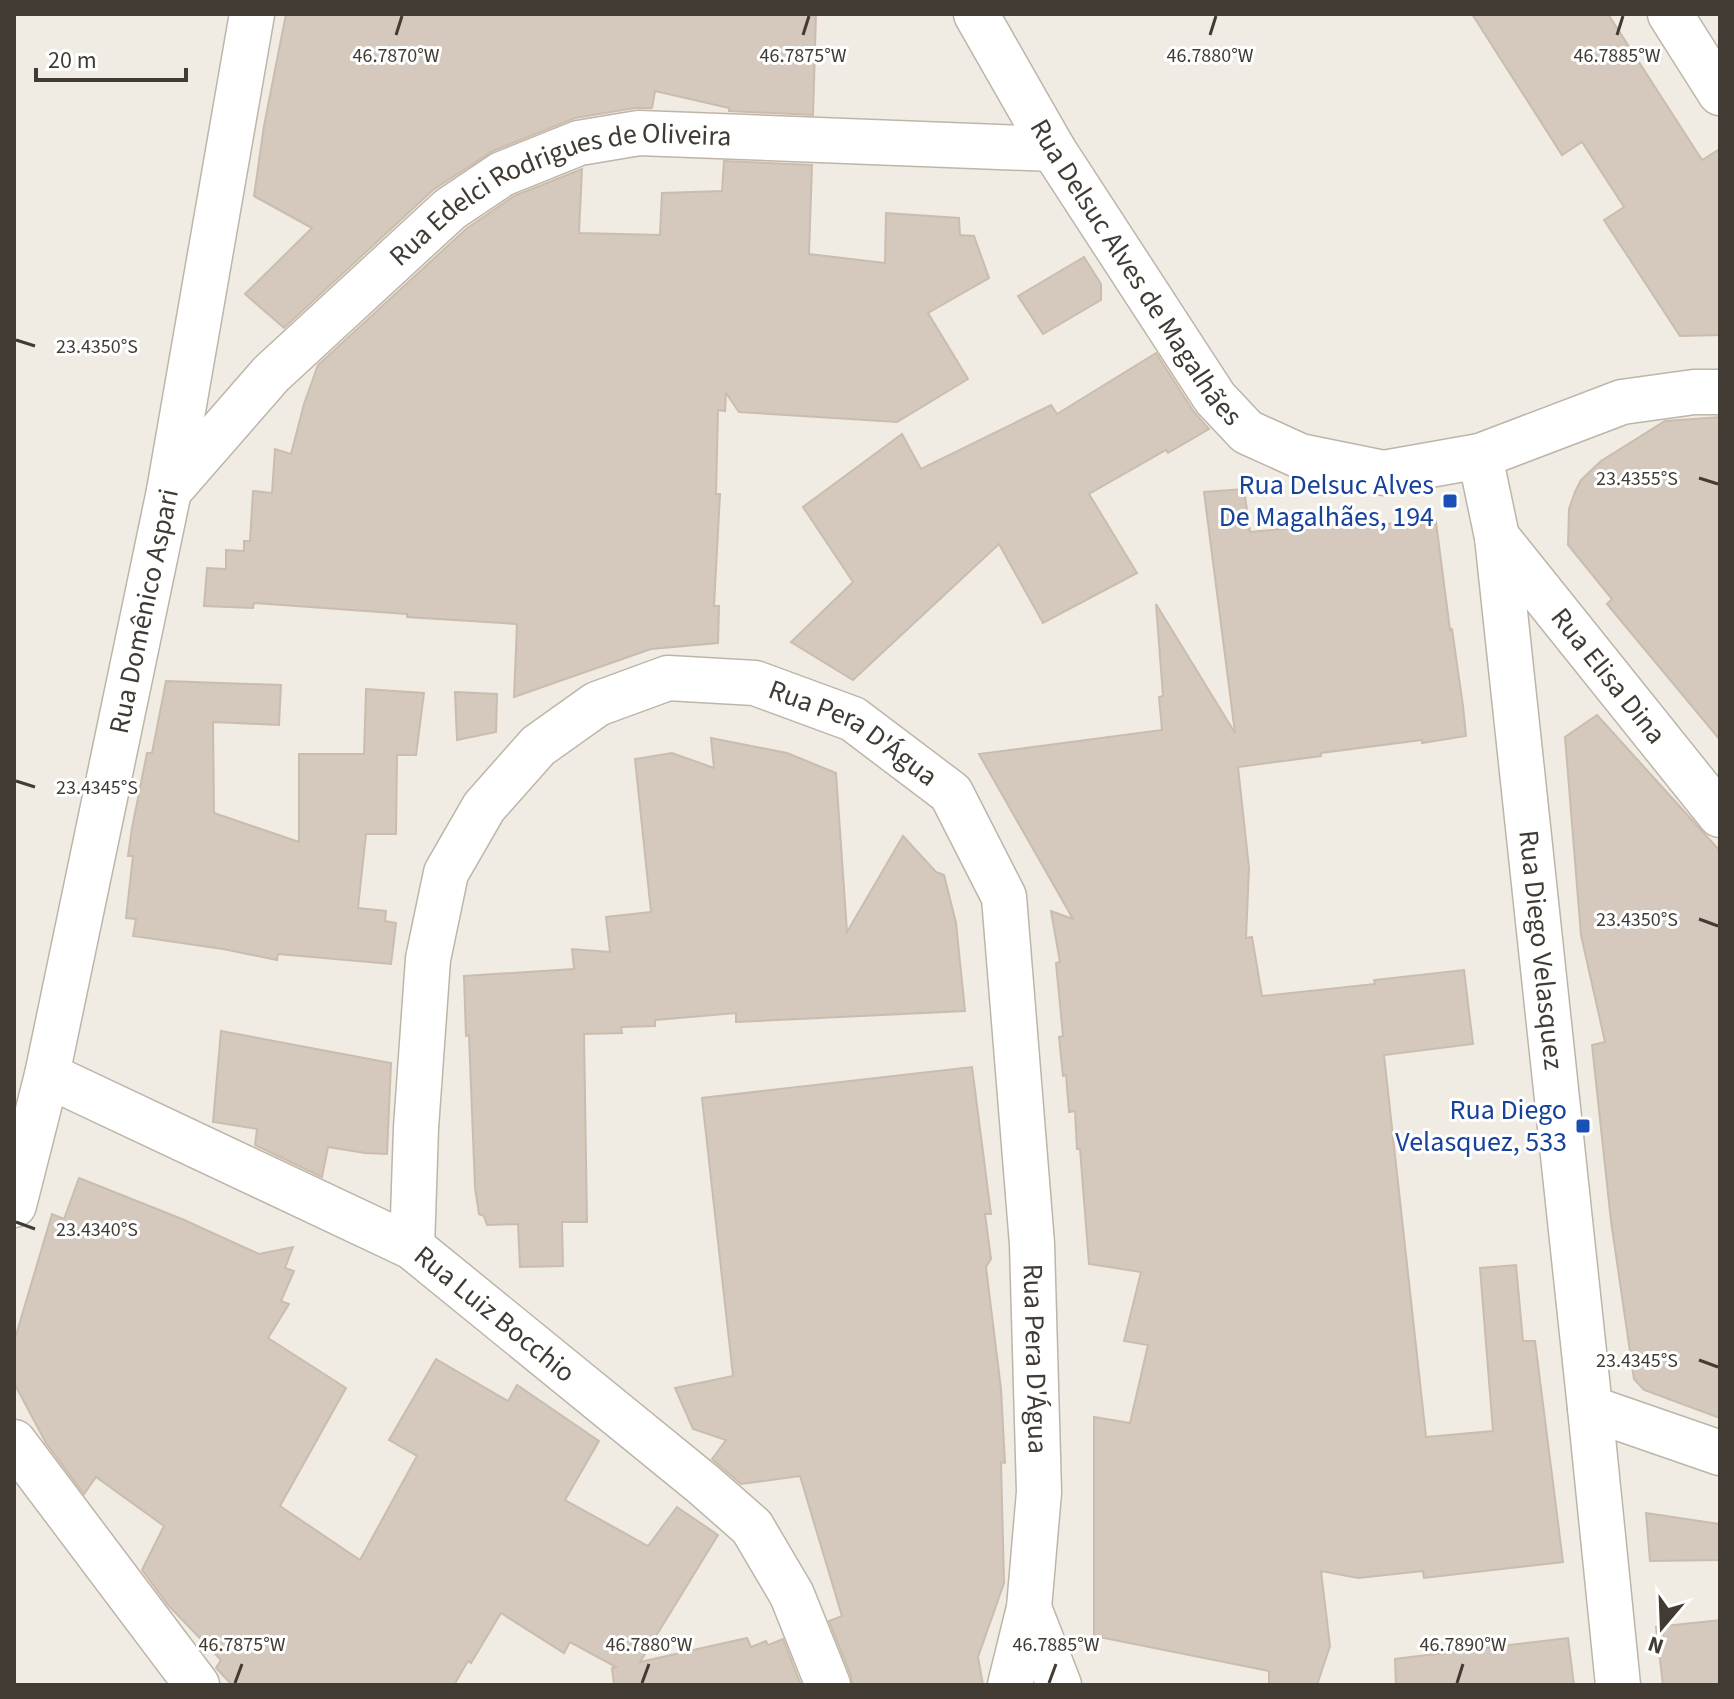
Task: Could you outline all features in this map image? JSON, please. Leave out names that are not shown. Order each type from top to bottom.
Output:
[{"type":"street","name":"Rua Domênico Aspari","points":[[14,1205],[47,1075],[169,491],[252,14]]},
{"type":"street","name":"Rua Delsuc Alves de Magalhães","points":[[976,14],[1053,149],[1215,398],[1247,432],[1300,456],[1384,473],[1480,456],[1622,402],[1694,392],[1720,392]]},
{"type":"street","points":[[1670,14],[1720,93]]},
{"type":"street","name":"Rua Edelci Rodrigues de Oliveira","points":[[169,491],[271,374],[450,209],[502,174],[579,143],[639,133],[1053,149]]},
{"type":"street","name":"Rua Diego Velasquez","points":[[1480,456],[1497,537],[1618,1685]]},
{"type":"street","name":"Rua Elisa Dina","points":[[1497,537],[1720,815]]},
{"type":"street","name":"Rua Pera D'Água","points":[[412,1247],[416,1128],[428,959],[446,873],[484,807],[538,746],[597,704],[668,678],[755,683],[853,719],[951,793],[1004,897],[1032,1244],[1039,1492],[1029,1608],[1010,1685]]},
{"type":"street","name":"Rua Luiz Bocchio","points":[[47,1075],[412,1247],[752,1527],[792,1595],[828,1685]]},
{"type":"street","points":[[1590,1408],[1720,1453]]},
{"type":"street","points":[[14,1442],[197,1685]]},
{"type":"street","points":[[1029,1608],[1059,1685]]},
{"type":"building","points":[[286,14],[816,14],[813,115],[729,111],[729,108],[655,91],[652,108],[575,118],[493,151],[433,190],[284,328],[245,294],[312,228],[254,196]]},
{"type":"building","points":[[1472,14],[1608,14],[1702,160],[1720,149],[1720,335],[1680,336],[1604,220],[1624,207],[1582,142],[1562,155]]},
{"type":"building","points":[[724,161],[812,165],[809,254],[885,263],[886,213],[959,218],[960,235],[974,236],[989,278],[928,313],[968,379],[897,422],[739,412],[726,393],[725,411],[718,410],[716,494],[720,494],[714,606],[719,606],[718,643],[651,649],[514,697],[517,624],[254,603],[253,608],[204,606],[207,568],[226,569],[226,550],[244,551],[244,541],[250,541],[253,491],[272,493],[275,449],[291,454],[318,365],[466,229],[514,196],[582,169],[579,233],[660,235],[662,193],[722,191]]},
{"type":"building","points":[[1084,257],[1101,284],[1101,300],[1043,334],[1018,296]]},
{"type":"building","points":[[1156,353],[1194,412],[1209,429],[1089,494],[1137,573],[1043,623],[999,544],[853,680],[791,642],[853,582],[803,507],[902,434],[921,469],[1051,405],[1057,414]]},
{"type":"building","points":[[1720,417],[1720,740],[1607,604],[1612,599],[1568,545],[1569,509],[1575,492],[1581,480],[1601,461],[1665,421]]},
{"type":"building","points":[[1244,489],[1250,532],[1376,520],[1377,524],[1436,522],[1466,736],[1321,753],[1321,756],[1238,767],[1249,868],[1246,938],[1252,937],[1262,996],[1375,984],[1374,980],[1464,970],[1473,1044],[1384,1055],[1426,1437],[1493,1431],[1480,1268],[1516,1265],[1523,1341],[1535,1341],[1563,1562],[1424,1578],[1423,1571],[1358,1578],[1321,1571],[1330,1646],[1317,1685],[1269,1685],[1269,1671],[1094,1636],[1094,1417],[1130,1423],[1148,1345],[1124,1341],[1141,1272],[1089,1264],[1075,1111],[1069,1112],[1066,1075],[1063,1076],[1059,1037],[1063,1036],[1056,963],[1060,962],[1051,911],[1073,919],[979,754],[1162,730],[1159,697],[1163,696],[1156,604],[1235,733],[1204,492]]},
{"type":"building","points":[[166,681],[281,685],[279,725],[213,722],[214,813],[299,842],[299,754],[364,754],[366,689],[424,693],[416,755],[397,755],[396,834],[366,834],[358,908],[386,911],[385,921],[396,923],[391,964],[278,954],[277,960],[133,936],[136,919],[126,918],[133,856],[128,856],[147,753],[152,753]]},
{"type":"building","points":[[455,692],[497,694],[496,732],[457,740]]},
{"type":"building","points":[[1597,715],[1720,851],[1720,1418],[1644,1390],[1634,1379],[1611,1221],[1592,1045],[1605,1042],[1581,935],[1565,737]]},
{"type":"building","points":[[711,738],[787,753],[836,773],[847,932],[903,836],[936,872],[944,875],[956,923],[965,1011],[736,1022],[736,1013],[655,1020],[655,1026],[621,1027],[622,1033],[584,1034],[587,1222],[562,1222],[563,1266],[520,1267],[518,1224],[487,1225],[484,1216],[479,1214],[464,976],[574,969],[572,949],[610,952],[606,917],[651,912],[635,759],[672,753],[714,768]]},
{"type":"building","points":[[221,1031],[391,1063],[387,1154],[328,1147],[322,1177],[255,1145],[257,1129],[213,1122]]},
{"type":"building","points":[[972,1067],[991,1214],[985,1214],[991,1259],[986,1267],[1001,1389],[1005,1463],[1001,1462],[1004,1583],[978,1657],[983,1685],[852,1685],[829,1621],[842,1616],[800,1476],[741,1484],[712,1459],[726,1440],[693,1429],[675,1388],[733,1376],[702,1098]]},
{"type":"building","points":[[79,1178],[259,1254],[293,1247],[285,1268],[294,1271],[281,1301],[289,1304],[268,1338],[346,1388],[280,1506],[360,1560],[417,1456],[389,1440],[436,1359],[508,1401],[517,1385],[599,1441],[565,1500],[648,1546],[677,1507],[718,1535],[640,1662],[747,1638],[751,1647],[783,1639],[801,1685],[614,1685],[612,1668],[616,1667],[570,1642],[564,1653],[501,1613],[454,1685],[232,1685],[216,1668],[221,1660],[168,1605],[142,1570],[164,1526],[96,1477],[84,1494],[46,1443],[14,1383],[14,1342],[52,1214],[64,1219]]},
{"type":"building","points":[[1646,1513],[1720,1524],[1720,1560],[1650,1561]]},
{"type":"building","points":[[1720,1620],[1720,1685],[1663,1685],[1656,1627]]},
{"type":"building","points":[[1568,1638],[1574,1685],[1396,1685],[1395,1659]]},
{"type":"place","name":"Rua Delsuc Alves De Magalhães, 194","points":[[1450,501]]},
{"type":"place","name":"Rua Diego Velasquez, 533","points":[[1583,1126]]}]
